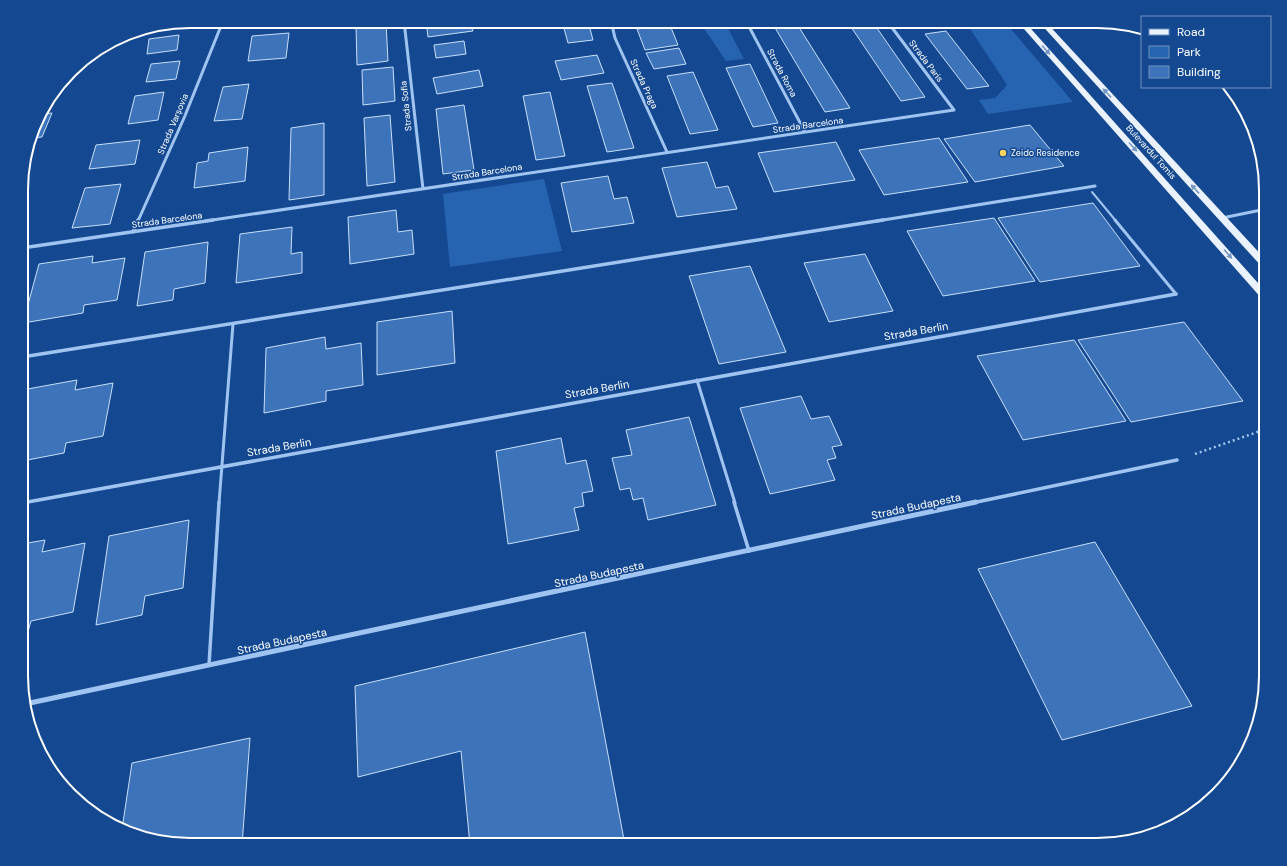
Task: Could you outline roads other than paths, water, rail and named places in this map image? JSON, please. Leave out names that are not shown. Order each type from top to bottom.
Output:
[{"type":"main road","name":"Bulevardul Tomis","points":[[1026,28],[1259,290]]},
{"type":"main road","name":"Bulevardul Tomis","points":[[1047,28],[1259,259]]},
{"type":"street","name":"Strada Varșovia","points":[[133,232],[184,118],[220,28]]},
{"type":"street","name":"Strada Sofia","points":[[405,28],[422,189]]},
{"type":"street","name":"Strada Praga","points":[[613,28],[615,38],[667,152]]},
{"type":"street","name":"Strada Roma","points":[[750,28],[805,132]]},
{"type":"street","name":"Strada Paris","points":[[892,28],[954,110]]},
{"type":"street","name":"Strada Barcelona","points":[[28,247],[954,110]]},
{"type":"street","points":[[28,356],[1095,186]]},
{"type":"street","points":[[1221,218],[1259,210]]},
{"type":"street","name":"Strada Berlin","points":[[28,502],[1176,294]]},
{"type":"street","name":"Strada Budapesta","points":[[30,703],[1178,460]]},
{"type":"lane","points":[[1092,192],[1176,294]]},
{"type":"lane","points":[[209,665],[221,467],[232,324]]},
{"type":"lane","points":[[697,380],[749,551]]},
{"type":"place","name":"Zeido Residence","points":[[1003,153]]}]
